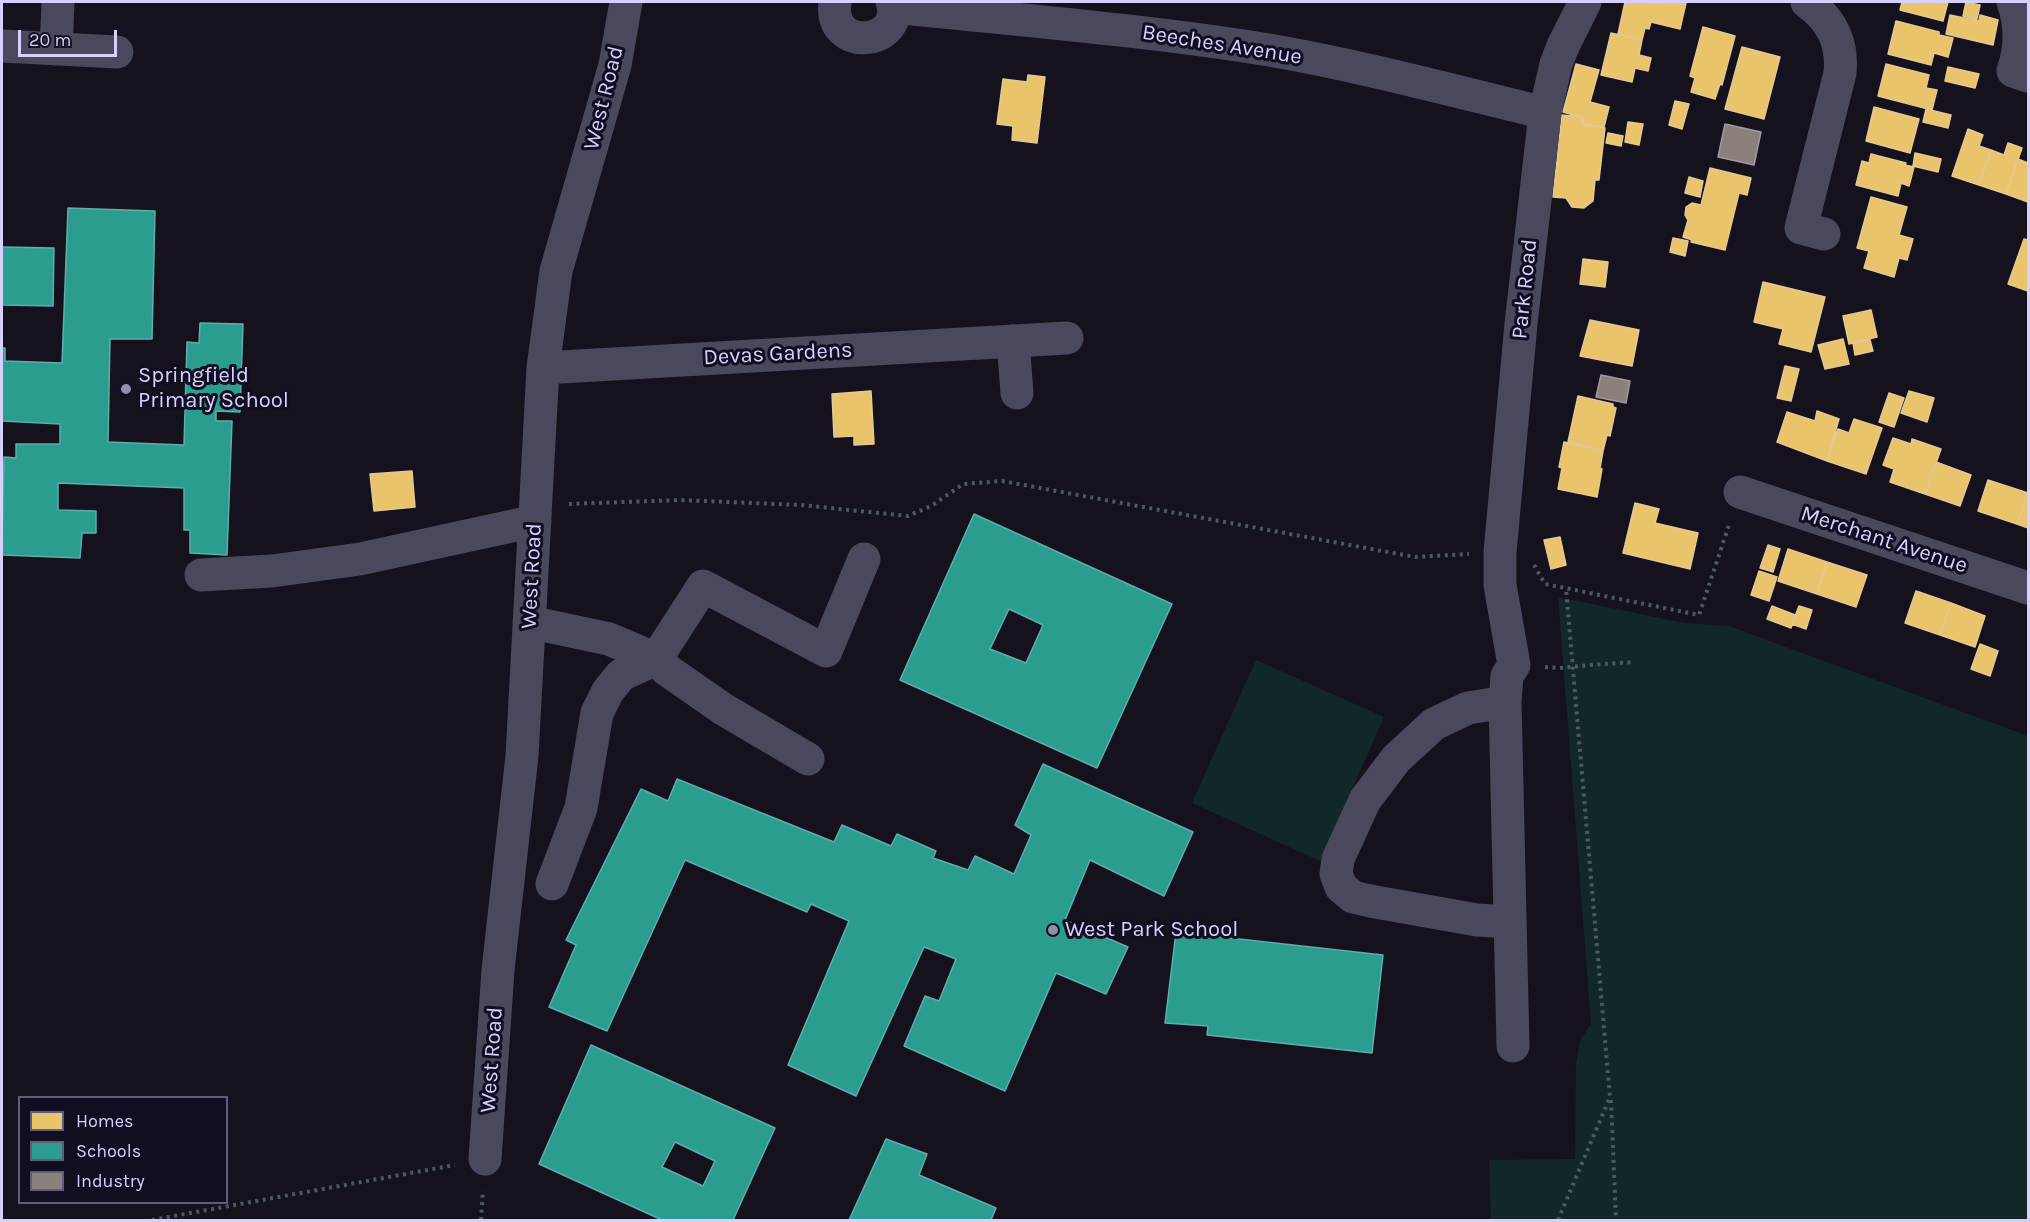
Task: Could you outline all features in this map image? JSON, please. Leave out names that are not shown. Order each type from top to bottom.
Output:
[{"type":"street","name":"West Road","points":[[485,1159],[498,970],[522,756],[543,368],[556,271],[615,65],[626,2]]},
{"type":"street","name":"Beeches Avenue","points":[[835,2],[835,18],[842,30],[855,38],[869,38],[882,33],[891,21],[893,4],[1270,50],[1545,112]]},
{"type":"street","name":"Park Road","points":[[1513,1046],[1505,702],[1507,676],[1514,665],[1500,585],[1500,552],[1521,324],[1545,112],[1556,64],[1586,2]]},
{"type":"street","points":[[2013,2],[2018,16],[2019,46],[2013,71],[2028,76]]},
{"type":"street","points":[[56,48],[58,3]]},
{"type":"street","points":[[1823,6],[1838,39],[1842,58],[1801,228],[1824,234]]},
{"type":"street","points":[[2,46],[117,52]]},
{"type":"street","name":"Devas Gardens","points":[[543,368],[1067,338]]},
{"type":"street","points":[[1013,341],[1017,393]]},
{"type":"street","name":"Merchant Avenue","points":[[1740,492],[2028,588]]},
{"type":"street","points":[[201,575],[272,571],[360,559],[535,513]]},
{"type":"street","points":[[552,884],[581,808],[597,713],[608,691],[621,675],[656,659],[703,586],[826,651],[864,559]]},
{"type":"street","points":[[529,622],[609,639],[656,659],[667,670],[723,709],[808,759]]},
{"type":"street","points":[[1505,702],[1467,708],[1434,724],[1396,759],[1365,800],[1338,859],[1336,874],[1341,887],[1353,897],[1370,902],[1466,918],[1510,922]]},
{"type":"path","points":[[535,513],[680,500],[801,505],[908,516],[931,506],[963,484],[1002,481],[1415,557],[1500,552],[1527,555],[1545,584],[1699,615],[1740,492]]},
{"type":"path","points":[[1566,589],[1610,1097],[1616,1221]]},
{"type":"path","points":[[1560,668],[1634,662]]},
{"type":"path","points":[[1558,1221],[1610,1097]]},
{"type":"path","points":[[152,1221],[485,1159]]},
{"type":"green space","points":[[1558,597],[1684,623],[1729,626],[2028,736],[2028,1220],[1491,1220],[1489,1160],[1575,1159],[1576,1064],[1580,1040],[1591,1024]]},
{"type":"green space","points":[[1256,660],[1384,717],[1320,861],[1192,803]]},
{"type":"building: Homes","points":[[1625,2],[1686,3],[1680,29],[1651,22],[1649,29],[1645,28],[1642,40],[1618,34]]},
{"type":"building: Homes","points":[[1902,2],[1948,2],[1943,21],[1900,10]]},
{"type":"building: Homes","points":[[1966,2],[1980,5],[1977,19],[1963,16]]},
{"type":"building: Homes","points":[[1950,15],[1979,21],[1980,15],[1998,20],[1993,45],[1946,34]]},
{"type":"building: Homes","points":[[1896,21],[1953,38],[1948,57],[1934,53],[1931,65],[1888,54]]},
{"type":"building: Homes","points":[[1703,27],[1735,36],[1722,85],[1720,84],[1715,99],[1691,92],[1695,78],[1690,76]]},
{"type":"building: Homes","points":[[1611,33],[1642,40],[1639,55],[1651,58],[1648,71],[1635,68],[1632,82],[1601,75]]},
{"type":"building: Homes","points":[[1742,47],[1780,57],[1764,119],[1725,109]]},
{"type":"building: Homes","points":[[1576,64],[1599,70],[1590,102],[1609,107],[1604,127],[1583,124],[1584,118],[1563,112]]},
{"type":"building: Homes","points":[[1886,64],[1929,75],[1926,88],[1937,90],[1932,110],[1878,96]]},
{"type":"building: Homes","points":[[1948,67],[1979,74],[1975,88],[1945,81]]},
{"type":"building: Homes","points":[[1028,75],[1045,77],[1037,143],[1012,140],[1013,126],[997,124],[1003,79],[1027,82]]},
{"type":"building: Homes","points":[[1675,101],[1689,104],[1682,129],[1669,125]]},
{"type":"building: Homes","points":[[1874,107],[1919,119],[1910,153],[1866,141]]},
{"type":"building: Homes","points":[[1926,109],[1951,115],[1948,128],[1923,122]]},
{"type":"building: Homes","points":[[1562,115],[1583,117],[1582,125],[1605,128],[1599,180],[1595,180],[1593,201],[1584,208],[1572,207],[1566,198],[1553,197]]},
{"type":"building: Homes","points":[[1628,122],[1643,124],[1639,145],[1625,142]]},
{"type":"building: Homes","points":[[1968,129],[1983,135],[1979,146],[1991,150],[1979,185],[1952,176]]},
{"type":"building: Homes","points":[[1608,133],[1623,136],[1621,146],[1606,143]]},
{"type":"building: Homes","points":[[2008,143],[2022,148],[2006,194],[1979,185],[1991,150],[2004,155]]},
{"type":"building: Homes","points":[[1915,153],[1941,159],[1938,172],[1913,166]]},
{"type":"building: Homes","points":[[1871,154],[1914,167],[1909,186],[1901,183],[1898,196],[1856,185],[1862,161],[1869,163]]},
{"type":"building: Homes","points":[[2018,159],[2028,163],[2028,202],[2006,194]]},
{"type":"building: Homes","points":[[1710,168],[1751,178],[1747,195],[1739,193],[1725,250],[1691,242],[1692,240],[1683,237],[1688,220],[1685,215],[1686,207],[1692,203],[1701,205]]},
{"type":"building: Homes","points":[[1689,177],[1703,181],[1700,197],[1685,193]]},
{"type":"building: Homes","points":[[1871,197],[1907,207],[1899,235],[1913,239],[1907,260],[1899,258],[1894,277],[1864,268],[1869,251],[1857,248]]},
{"type":"building: Homes","points":[[1673,238],[1688,241],[1685,256],[1670,252]]},
{"type":"building: Homes","points":[[2024,239],[2028,240],[2028,291],[2008,284]]},
{"type":"building: Homes","points":[[1583,259],[1608,262],[1605,287],[1580,284]]},
{"type":"building: Homes","points":[[1763,282],[1825,297],[1811,352],[1779,344],[1783,329],[1754,322]]},
{"type":"building: Homes","points":[[1871,310],[1877,337],[1849,344],[1843,316]]},
{"type":"building: Homes","points":[[1590,320],[1639,330],[1632,366],[1580,356]]},
{"type":"building: Homes","points":[[1843,339],[1849,364],[1825,369],[1818,345]]},
{"type":"building: Homes","points":[[1870,340],[1873,351],[1855,355],[1853,343]]},
{"type":"building: Homes","points":[[1785,366],[1799,369],[1791,401],[1777,398]]},
{"type":"building: Homes","points":[[871,391],[874,444],[854,445],[854,436],[834,437],[832,394]]},
{"type":"building: Homes","points":[[1909,391],[1934,398],[1927,422],[1901,413]]},
{"type":"building: Homes","points":[[1889,393],[1904,398],[1894,427],[1879,422]]},
{"type":"building: Homes","points":[[1578,396],[1613,404],[1616,408],[1610,436],[1607,435],[1603,451],[1568,442]]},
{"type":"building: Homes","points":[[1817,411],[1839,419],[1827,461],[1777,442],[1787,412],[1815,421]]},
{"type":"building: Homes","points":[[1854,419],[1882,428],[1866,474],[1827,461],[1838,429],[1849,433]]},
{"type":"building: Homes","points":[[1893,438],[1911,444],[1912,439],[1941,449],[1925,494],[1890,482],[1894,469],[1883,465]]},
{"type":"building: Homes","points":[[1564,442],[1603,451],[1597,497],[1558,489]]},
{"type":"building: Homes","points":[[1936,462],[1971,475],[1960,506],[1925,494]]},
{"type":"building: Homes","points":[[412,471],[415,507],[374,511],[370,474]]},
{"type":"building: Homes","points":[[1988,480],[2028,493],[2017,524],[1978,511]]},
{"type":"building: Homes","points":[[2028,493],[2028,528],[2017,524]]},
{"type":"building: Homes","points":[[1635,503],[1659,509],[1655,523],[1698,533],[1690,569],[1623,553]]},
{"type":"building: Homes","points":[[1560,537],[1566,565],[1551,569],[1544,540]]},
{"type":"building: Homes","points":[[1768,545],[1780,549],[1773,572],[1760,568]]},
{"type":"building: Homes","points":[[1788,549],[1827,562],[1817,594],[1778,581]]},
{"type":"building: Homes","points":[[1827,562],[1867,575],[1856,607],[1817,594]]},
{"type":"building: Homes","points":[[1759,571],[1777,577],[1769,601],[1751,595]]},
{"type":"building: Homes","points":[[1916,591],[1951,603],[1940,635],[1905,623]]},
{"type":"building: Homes","points":[[1951,603],[1985,616],[1975,647],[1940,635]]},
{"type":"building: Homes","points":[[1772,606],[1795,615],[1791,628],[1767,619]]},
{"type":"building: Homes","points":[[1799,606],[1812,610],[1806,629],[1792,624]]},
{"type":"building: Homes","points":[[1980,644],[1998,651],[1990,676],[1971,669]]},
{"type":"building: Schools","points":[[68,208],[155,211],[152,339],[110,339],[108,442],[184,445],[187,342],[199,343],[200,323],[243,324],[240,412],[216,411],[216,421],[232,421],[227,555],[190,553],[190,530],[184,530],[184,488],[58,483],[58,510],[96,511],[96,533],[82,533],[80,558],[2,555],[4,457],[16,458],[16,444],[60,444],[60,424],[2,421],[2,348],[5,348],[5,361],[62,363]]},
{"type":"building: Schools","points":[[2,247],[54,248],[53,306],[2,305]]},
{"type":"building: Schools","points":[[974,514],[1172,604],[1097,768],[900,680]],"holes":[[[1009,609],[1043,625],[1026,663],[990,649]]]},
{"type":"building: Schools","points":[[1043,764],[1193,832],[1164,896],[1090,860],[1065,920],[1128,947],[1106,994],[1056,973],[1005,1091],[904,1046],[925,996],[939,1001],[956,959],[924,947],[856,1096],[788,1065],[849,921],[811,904],[807,912],[685,860],[607,1031],[549,1007],[576,945],[566,940],[641,789],[668,801],[677,779],[834,842],[842,825],[891,846],[897,834],[936,851],[933,858],[968,870],[975,856],[1014,874],[1031,835],[1015,825]]},
{"type":"building: Schools","points":[[1176,932],[1383,955],[1372,1053],[1207,1035],[1208,1026],[1165,1023]]},
{"type":"building: Schools","points":[[591,1045],[775,1128],[733,1220],[662,1220],[539,1164]],"holes":[[[675,1142],[715,1161],[703,1186],[662,1167]]]},
{"type":"building: Schools","points":[[886,1139],[927,1154],[919,1175],[996,1208],[991,1220],[849,1220]]},
{"type":"building: Industry","points":[[1725,124],[1761,132],[1754,165],[1718,157]]},
{"type":"building: Industry","points":[[1601,375],[1630,381],[1626,403],[1596,397]]},
{"type":"place","name":"Springfield Primary School","points":[[126,389]]},
{"type":"place","name":"West Park School","points":[[1053,930]]}]
